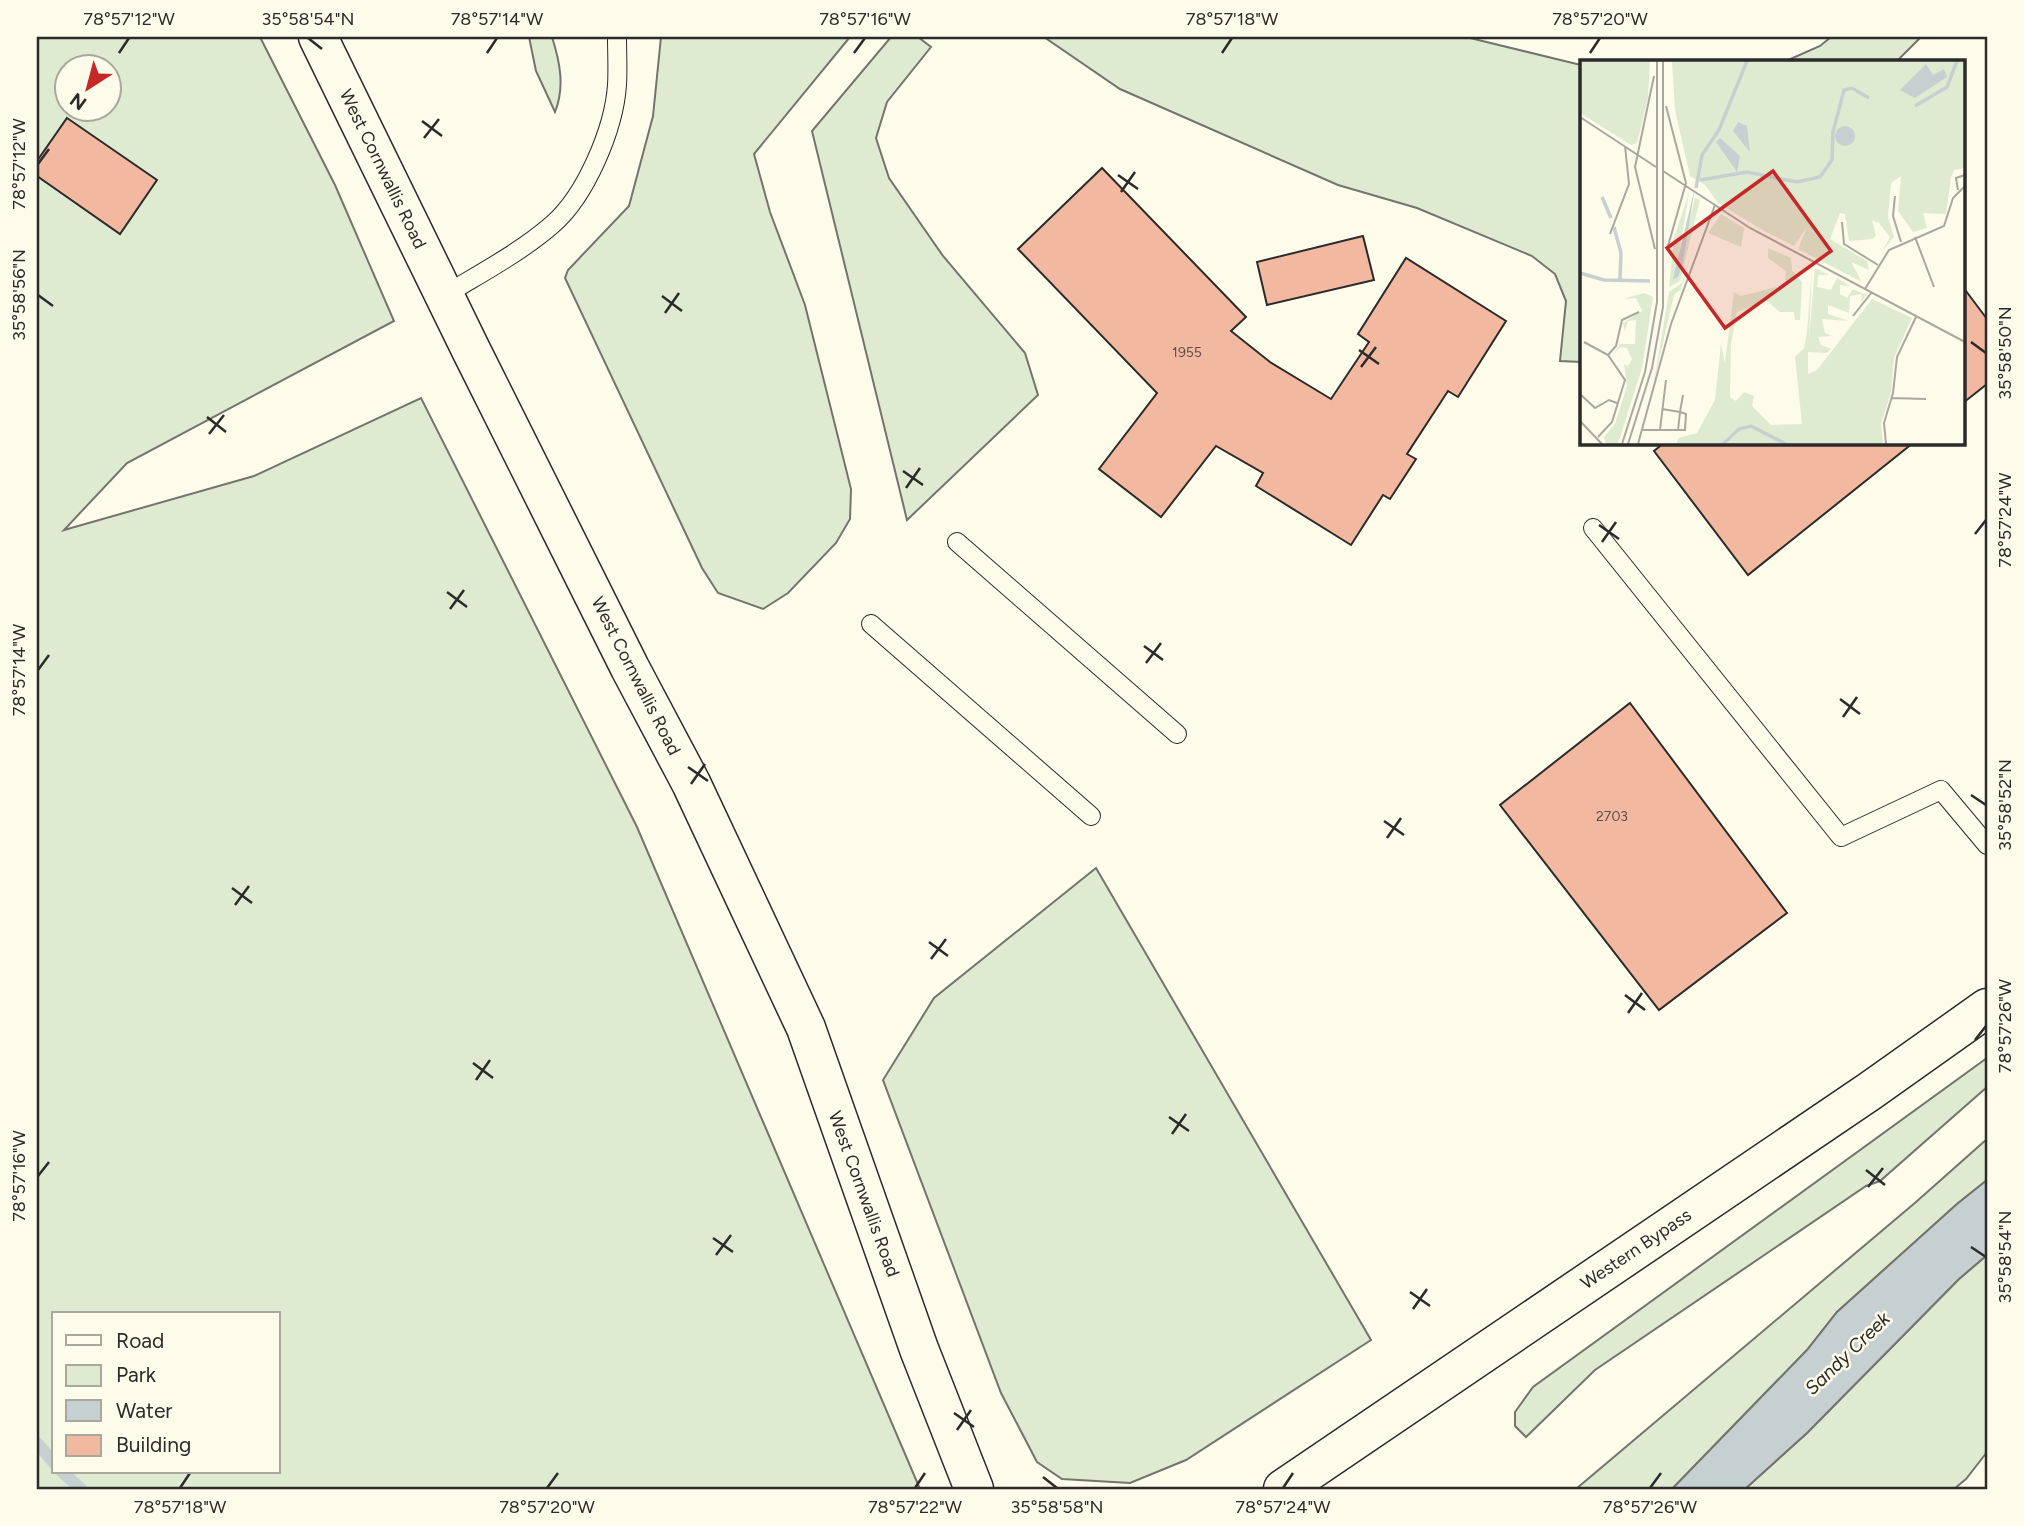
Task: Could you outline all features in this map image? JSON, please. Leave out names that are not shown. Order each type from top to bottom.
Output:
[{"type":"street","name":"West Cornwallis Road","points":[[318,37],[630,668],[691,783],[806,1028],[919,1349],[974,1489]]},
{"type":"street","name":"Western Bypass","points":[[1283,1489],[1870,1091],[1987,1008]]},
{"type":"lane","points":[[445,295],[523,246],[554,223],[577,196],[610,125],[617,86],[617,37]]},
{"type":"lane","points":[[1593,528],[1840,837],[1941,790],[1987,845]]},
{"type":"lane","points":[[957,542],[1177,734]]},
{"type":"lane","points":[[871,624],[1091,816]]},
{"type":"green space","points":[[37,37],[260,37],[335,185],[394,321],[127,463],[64,530],[254,476],[421,398],[637,827],[920,1489],[37,1489]]},
{"type":"green space","points":[[529,37],[552,37],[560,74],[560,93],[555,112],[536,71]]},
{"type":"green space","points":[[661,37],[850,37],[754,154],[770,212],[805,305],[851,489],[850,519],[836,543],[788,593],[763,609],[718,593],[702,568],[565,278],[568,270],[629,206],[653,116]]},
{"type":"green space","points":[[891,37],[918,37],[931,47],[887,102],[876,138],[889,178],[943,256],[1025,353],[1038,395],[907,520],[812,131]]},
{"type":"green space","points":[[1044,37],[1466,37],[1580,65],[1580,362],[1560,361],[1566,301],[1555,274],[1532,256],[1417,208],[1338,185],[1120,89]]},
{"type":"green space","points":[[1831,37],[1921,37],[1898,60],[1788,60],[1820,46]]},
{"type":"green space","points":[[1096,868],[1371,1340],[1186,1460],[1130,1483],[1062,1479],[1037,1462],[1001,1393],[883,1080],[934,998]]},
{"type":"green space","points":[[1987,1058],[1987,1087],[1880,1181],[1866,1186],[1595,1370],[1526,1437],[1515,1426],[1515,1412],[1533,1387]]},
{"type":"green space","points":[[1987,1139],[1987,1180],[1837,1312],[1807,1350],[1672,1489],[1576,1489],[1916,1202]]},
{"type":"green space","points":[[1987,1255],[1987,1452],[1966,1479],[1954,1489],[1745,1489],[1807,1433],[1959,1279]]},
{"type":"water","name":"Sandy Creek","points":[[1987,1180],[1987,1255],[1959,1279],[1807,1433],[1745,1489],[1672,1489],[1807,1350],[1837,1312]]},
{"type":"building","points":[[64,122],[73,122],[157,180],[120,234],[37,176],[37,161]]},
{"type":"building","points":[[1102,168],[1246,317],[1231,331],[1270,362],[1331,399],[1369,342],[1358,334],[1406,258],[1506,321],[1458,397],[1448,391],[1407,454],[1416,459],[1390,499],[1383,495],[1351,545],[1256,486],[1263,473],[1216,446],[1161,517],[1099,469],[1157,393],[1018,249]]},
{"type":"building","points":[[1363,236],[1374,280],[1267,305],[1257,262]]},
{"type":"building","points":[[1965,290],[1987,319],[1987,384],[1965,401]]},
{"type":"building","points":[[1663,444],[1912,444],[1748,575],[1654,451]]},
{"type":"building","points":[[1630,703],[1787,913],[1659,1010],[1500,805]]},
{"type":"waterway","points":[[37,1443],[52,1461]]},
{"type":"waterway","points":[[64,1474],[81,1489]]}]
